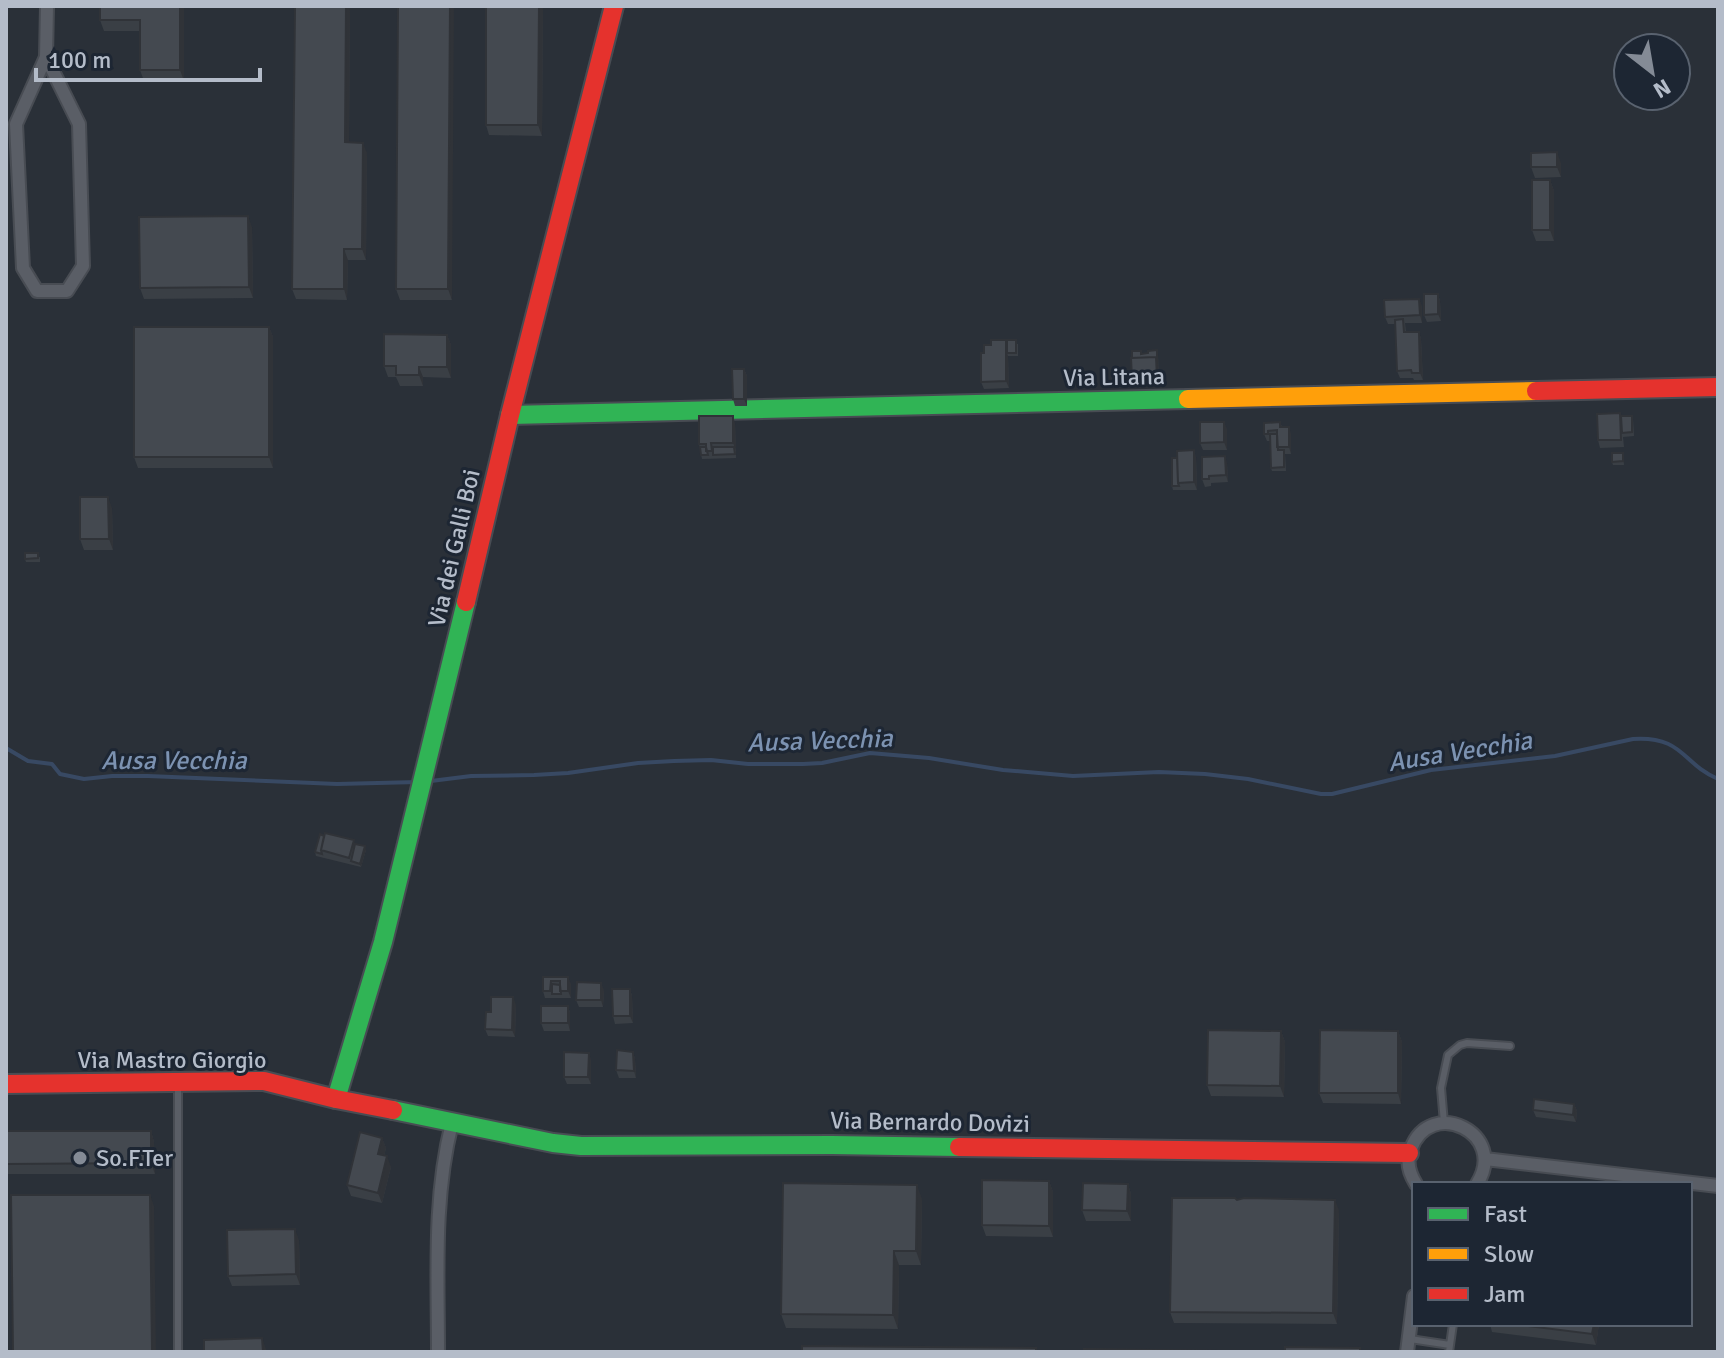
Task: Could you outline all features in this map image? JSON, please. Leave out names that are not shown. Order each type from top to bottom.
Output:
[{"type":"street","points":[[46,57],[79,124],[83,266],[67,291],[37,291],[23,268],[16,124],[46,57],[47,6]]},
{"type":"street","name":"Via dei Galli Boi","points":[[336,1099],[373,979],[417,808],[510,415],[614,6]]},
{"type":"street","name":"Via Litana","points":[[510,415],[1718,387]]},
{"type":"street","name":"Via Mastro Giorgio","points":[[6,1084],[264,1081],[452,1123]]},
{"type":"street","points":[[438,1352],[438,1206],[452,1123]]},
{"type":"street","name":"Via Bernardo Dovizi","points":[[452,1123],[581,1146],[832,1145],[1409,1153]]},
{"type":"street","points":[[1415,1182],[1409,1168],[1409,1153],[1416,1138],[1436,1124],[1444,1123],[1459,1125],[1472,1133],[1481,1145],[1485,1159],[1478,1182]]},
{"type":"street","points":[[1485,1159],[1683,1182]]},
{"type":"street","points":[[1692,1183],[1718,1186]]},
{"type":"street","points":[[1408,1345],[1412,1312]]},
{"type":"lane","points":[[1444,1123],[1441,1088],[1448,1055],[1467,1043],[1510,1046]]},
{"type":"lane","points":[[178,1081],[178,1352]]},
{"type":"lane","points":[[1408,1345],[1450,1348],[1453,1326]]},
{"type":"building","points":[[100,6],[180,6],[180,70],[140,70],[140,20],[100,20]]},
{"type":"building","points":[[295,6],[346,6],[345,142],[363,143],[362,249],[344,249],[344,289],[292,289]]},
{"type":"building","points":[[398,6],[450,6],[448,289],[396,289]]},
{"type":"building","points":[[486,6],[539,6],[538,125],[486,125]]},
{"type":"building","points":[[1557,152],[1557,167],[1531,167],[1531,153]]},
{"type":"building","points":[[1532,180],[1550,180],[1550,230],[1532,230]]},
{"type":"building","points":[[248,216],[249,287],[140,288],[139,217]]},
{"type":"building","points":[[1424,294],[1438,294],[1438,314],[1424,315]]},
{"type":"building","points":[[1419,299],[1420,315],[1385,317],[1384,300]]},
{"type":"building","points":[[1403,319],[1404,332],[1419,332],[1420,373],[1397,371],[1395,320]]},
{"type":"building","points":[[134,327],[269,327],[269,457],[134,457]]},
{"type":"building","points":[[384,334],[447,335],[447,367],[419,367],[419,375],[396,375],[396,366],[384,366]]},
{"type":"building","points":[[991,340],[1006,340],[1006,381],[981,382],[981,353],[984,353],[984,345],[991,345]]},
{"type":"building","points":[[1007,340],[1016,340],[1016,353],[1007,353]]},
{"type":"building","points":[[1157,350],[1157,360],[1156,357],[1132,358],[1132,351],[1141,351],[1141,354]]},
{"type":"building","points":[[1156,357],[1157,378],[1132,379],[1131,358]]},
{"type":"building","points":[[732,369],[744,369],[744,399],[733,399]]},
{"type":"building","points":[[1620,413],[1621,440],[1598,440],[1597,414]]},
{"type":"building","points":[[699,416],[733,416],[733,443],[711,443],[712,451],[706,451],[706,444],[699,444]]},
{"type":"building","points":[[1621,416],[1632,416],[1632,432],[1622,433]]},
{"type":"building","points":[[1200,422],[1224,422],[1224,442],[1200,443]]},
{"type":"building","points":[[1280,422],[1280,427],[1289,427],[1289,447],[1277,447],[1277,430],[1264,434],[1264,423]]},
{"type":"building","points":[[1270,434],[1277,434],[1278,450],[1284,450],[1284,467],[1271,468]]},
{"type":"building","points":[[700,447],[706,447],[708,455],[701,455]]},
{"type":"building","points":[[713,447],[734,447],[735,454],[713,455]]},
{"type":"building","points":[[1194,450],[1194,482],[1178,483],[1177,451]]},
{"type":"building","points":[[1612,453],[1623,453],[1623,461],[1612,462]]},
{"type":"building","points":[[1225,456],[1226,475],[1202,479],[1202,457]]},
{"type":"building","points":[[1172,458],[1177,458],[1179,486],[1172,486]]},
{"type":"building","points":[[80,497],[108,497],[109,539],[80,539]]},
{"type":"building","points":[[25,553],[38,553],[38,558],[25,559]]},
{"type":"building","points":[[325,833],[354,840],[349,858],[321,850]]},
{"type":"building","points":[[320,834],[324,836],[322,854],[315,852]]},
{"type":"building","points":[[355,844],[365,846],[360,864],[351,861]]},
{"type":"building","points":[[543,977],[568,977],[568,991],[560,991],[560,981],[551,981],[550,991],[543,991]]},
{"type":"building","points":[[577,982],[601,983],[601,1000],[576,1000]]},
{"type":"building","points":[[552,984],[560,985],[561,994],[552,994]]},
{"type":"building","points":[[612,989],[630,989],[630,1016],[613,1016]]},
{"type":"building","points":[[491,997],[513,997],[512,1030],[485,1029],[486,1012],[491,1012]]},
{"type":"building","points":[[541,1006],[568,1006],[568,1023],[541,1023]]},
{"type":"building","points":[[1208,1030],[1281,1031],[1280,1086],[1207,1085]]},
{"type":"building","points":[[1320,1030],[1398,1031],[1398,1093],[1319,1093]]},
{"type":"building","points":[[617,1050],[633,1052],[634,1071],[616,1070]]},
{"type":"building","points":[[564,1052],[589,1053],[588,1077],[564,1077]]},
{"type":"building","points":[[1534,1099],[1574,1104],[1573,1115],[1533,1110]]},
{"type":"building","name":"So.F.Ter","points":[[6,1131],[151,1131],[151,1163],[6,1164]]},
{"type":"building","points":[[360,1132],[382,1138],[378,1154],[387,1156],[378,1193],[347,1185]]},
{"type":"building","points":[[982,1180],[1049,1181],[1049,1226],[982,1225]]},
{"type":"building","points":[[783,1183],[917,1185],[916,1251],[894,1251],[893,1315],[781,1314]]},
{"type":"building","points":[[1083,1183],[1128,1184],[1127,1211],[1082,1210]]},
{"type":"building","points":[[11,1195],[150,1195],[152,1352],[13,1352]]},
{"type":"building","points":[[1172,1198],[1335,1200],[1333,1313],[1170,1312]]},
{"type":"building","points":[[295,1229],[296,1274],[228,1276],[227,1230]]},
{"type":"building","points":[[1527,1326],[1594,1326],[1592,1334]]},
{"type":"building","points":[[262,1338],[263,1352],[204,1352],[204,1340]]},
{"type":"building","points":[[802,1346],[1036,1348],[1036,1352],[802,1352]]},
{"type":"building","points":[[1285,1347],[1360,1348],[1360,1352],[1285,1352]]},
{"type":"building","points":[[1084,1349],[1218,1351],[1218,1352],[1084,1352]]},
{"type":"waterway","name":"Ausa Vecchia","points":[[431,781],[471,776],[568,773],[674,761],[822,763],[870,753],[1073,776],[1159,772],[1205,774],[1332,794],[1431,770],[1555,756],[1633,739],[1650,739],[1673,746],[1718,779]]},
{"type":"waterway","name":"Ausa Vecchia","points":[[6,748],[28,761],[52,764],[60,774],[84,779],[148,776],[337,784],[418,782]]},
{"type":"traffic: fast","points":[[510,415],[1188,399]]},
{"type":"traffic: fast","points":[[336,1099],[383,942],[466,602]]},
{"type":"traffic: fast","points":[[393,1110],[581,1146],[959,1147]]},
{"type":"traffic: slow","points":[[1188,399],[1536,391]]},
{"type":"traffic: jam","points":[[466,602],[614,6]]},
{"type":"traffic: jam","points":[[1536,391],[1718,387]]},
{"type":"traffic: jam","points":[[6,1084],[264,1081],[393,1110]]},
{"type":"traffic: jam","points":[[959,1147],[1409,1153]]},
{"type":"place","name":"So.F.Ter","points":[[80,1158]]}]
